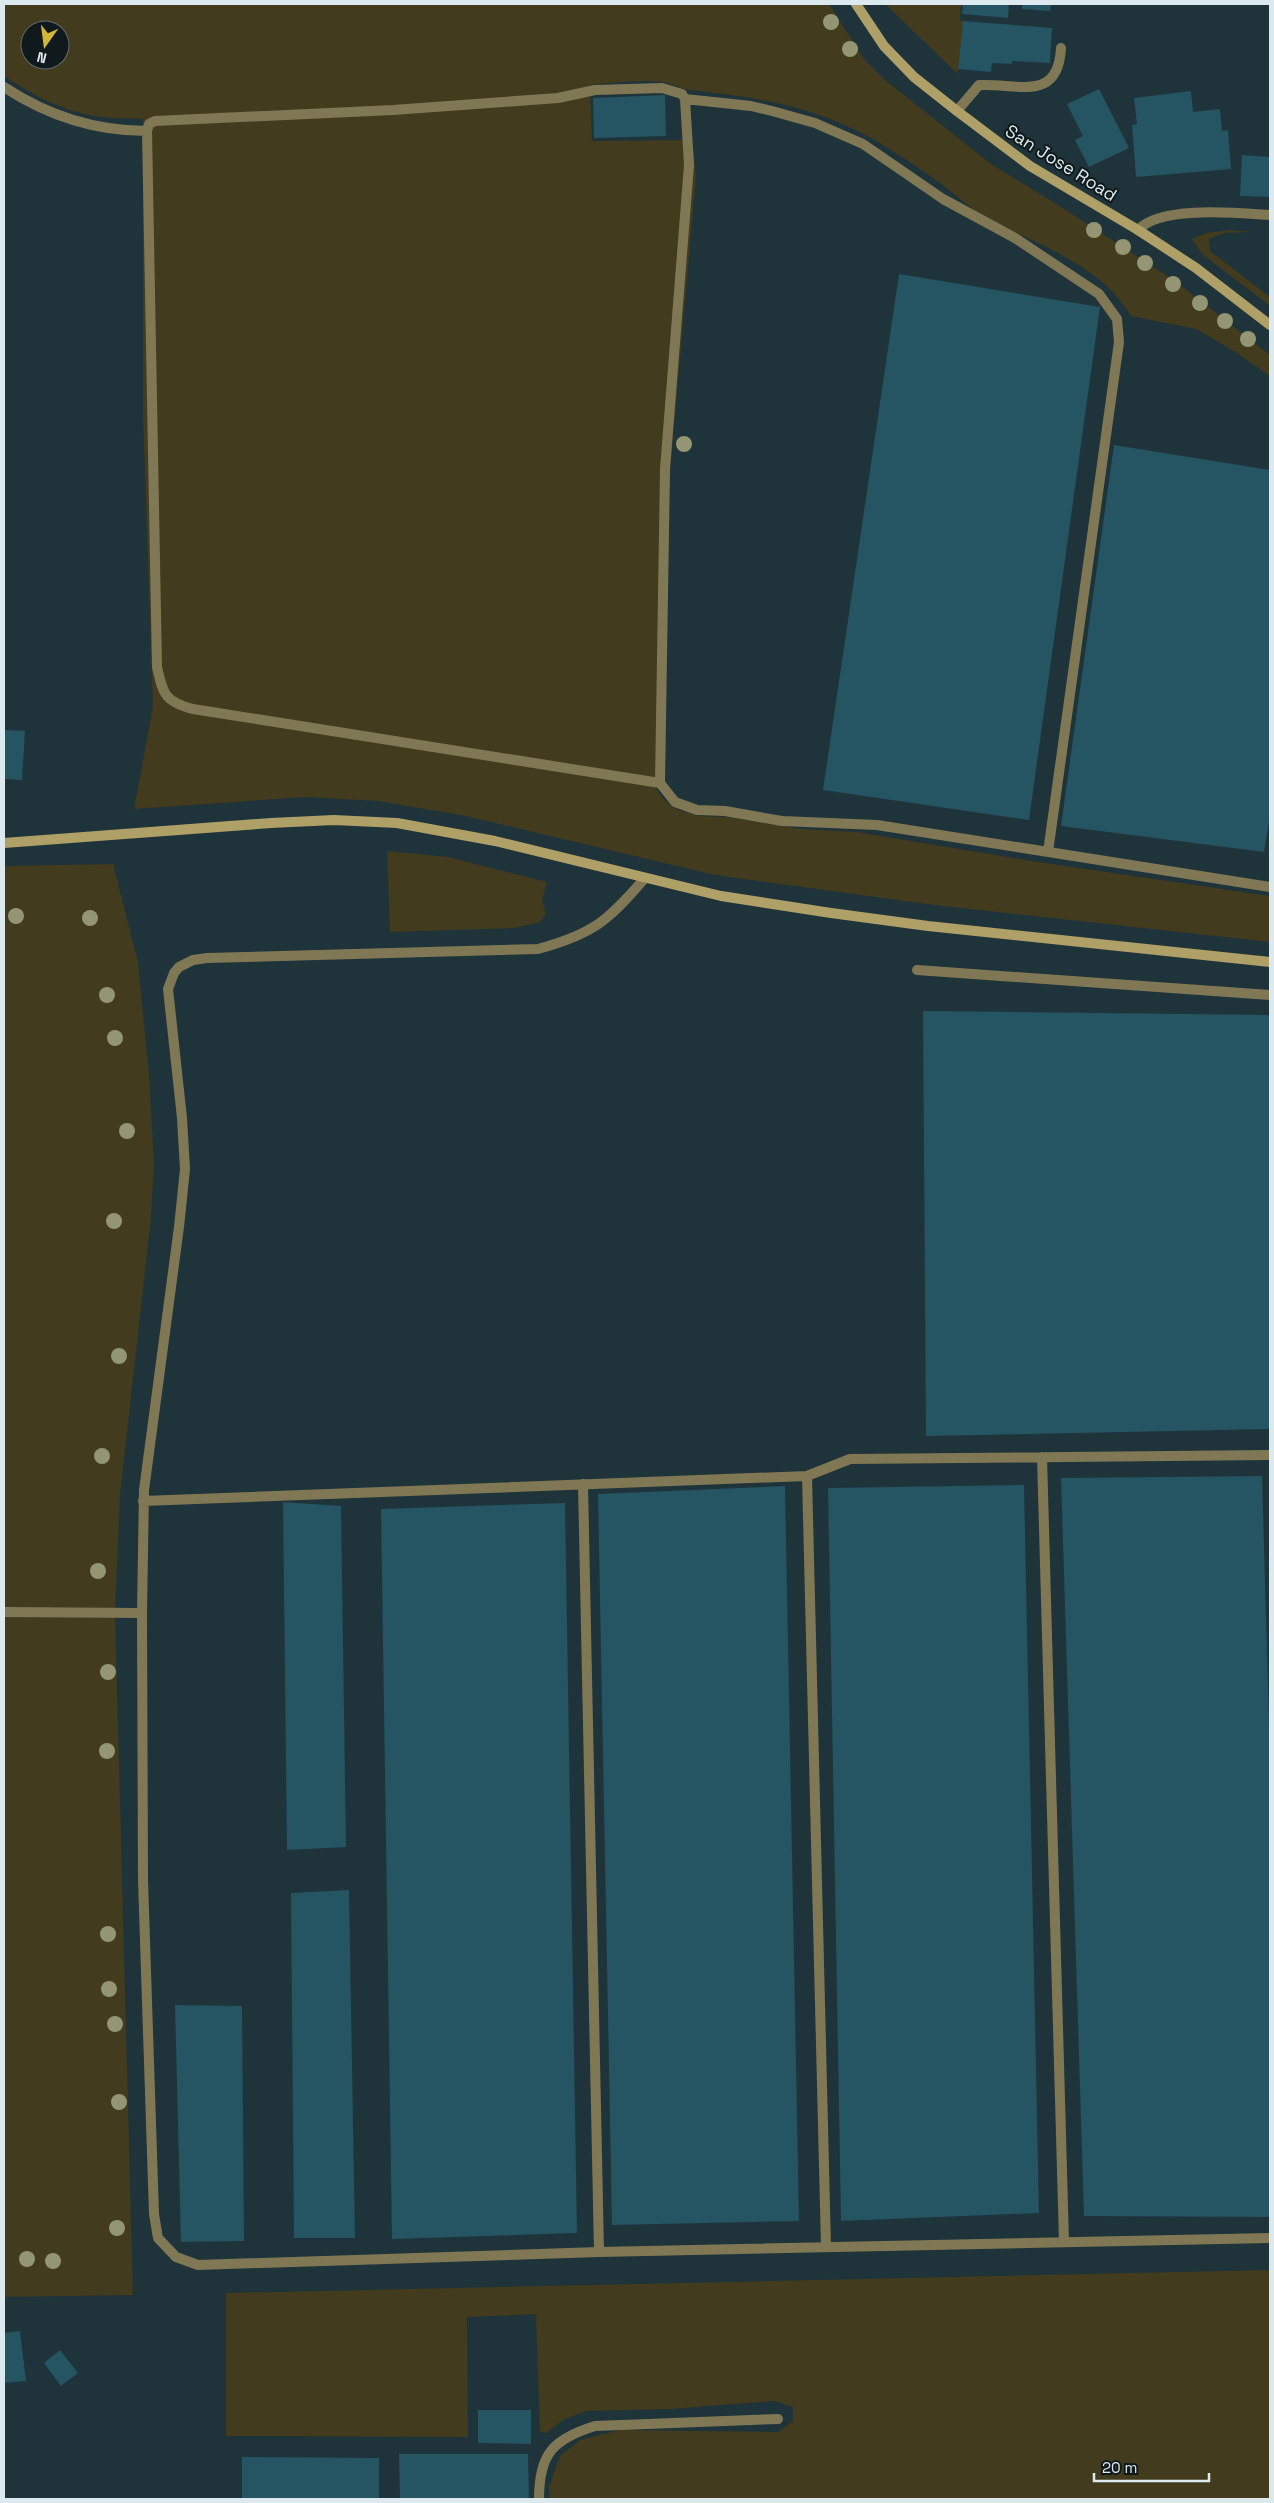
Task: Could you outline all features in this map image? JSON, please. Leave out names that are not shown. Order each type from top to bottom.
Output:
[{"type":"street","name":"San Jose Road","points":[[856,4],[888,51],[914,77],[957,112],[1030,166],[1138,230],[1196,268],[1270,326]]},
{"type":"street","points":[[957,112],[979,85],[1034,87],[1050,81],[1058,70],[1061,48]]},
{"type":"street","points":[[4,87],[34,105],[72,120],[105,129],[147,131]]},
{"type":"street","points":[[660,783],[193,709],[167,698],[157,667],[147,131],[149,124],[155,121],[393,110],[558,98],[595,90],[669,89],[682,94],[684,99],[688,181],[665,469],[660,783],[675,802],[697,810],[725,811],[782,821],[863,823],[1270,887]]},
{"type":"street","points":[[684,99],[713,101],[772,111],[814,123],[864,144],[966,213],[1042,255],[1099,294],[1115,312],[1119,325],[1119,342],[1048,852]]},
{"type":"street","points":[[1138,230],[1152,220],[1169,216],[1203,214],[1270,215]]},
{"type":"street","points":[[4,843],[271,824],[362,821],[397,823],[441,830],[721,896],[928,926],[1270,962]]},
{"type":"street","points":[[644,879],[620,907],[596,927],[569,940],[538,949],[207,958],[184,964],[174,973],[168,989],[182,1118],[185,1169],[179,1227],[146,1462],[143,1502],[142,1613],[144,1890],[154,2214],[158,2238],[176,2257],[198,2265],[599,2252],[1270,2238]]},
{"type":"street","points":[[917,970],[1270,995]]},
{"type":"street","points":[[143,1502],[807,1476],[850,1459],[1270,1455]]},
{"type":"street","points":[[1042,1458],[1064,2242]]},
{"type":"street","points":[[807,1476],[826,2247]]},
{"type":"street","points":[[582,1484],[599,2252]]},
{"type":"street","points":[[4,1612],[142,1613]]},
{"type":"street","points":[[538,2499],[539,2482],[545,2458],[554,2444],[570,2433],[595,2426],[778,2419]]},
{"type":"shaded area","points":[[4,4],[829,4],[864,59],[885,80],[991,164],[1175,281],[1270,355],[1270,376],[1237,353],[1196,329],[1131,316],[1118,298],[1084,268],[983,216],[896,153],[855,130],[832,120],[764,100],[687,89],[662,82],[635,81],[590,85],[592,141],[687,140],[693,144],[696,177],[670,471],[663,786],[655,786],[660,795],[669,804],[679,810],[699,816],[728,817],[801,829],[857,832],[1038,862],[1270,896],[1270,942],[934,905],[715,875],[466,816],[378,801],[305,797],[134,809],[153,706],[143,413],[143,119],[97,117],[83,114],[69,110],[29,92],[4,76]]},
{"type":"shaded area","points":[[885,4],[961,4],[960,20],[963,21],[958,74]]},
{"type":"shaded area","points":[[1230,230],[1252,232],[1224,233],[1209,239],[1210,251],[1270,297],[1270,306],[1202,254],[1192,239],[1206,233]]},
{"type":"shaded area","points":[[387,851],[448,857],[547,882],[542,900],[546,914],[540,922],[514,928],[390,932]]},
{"type":"shaded area","points":[[113,864],[138,962],[149,1075],[154,1164],[151,1218],[120,1495],[115,1613],[133,2295],[4,2297],[4,866]]},
{"type":"shaded area","points":[[1270,2270],[1270,2499],[549,2499],[549,2487],[560,2456],[580,2440],[619,2430],[778,2432],[793,2421],[793,2407],[774,2401],[670,2409],[586,2411],[563,2420],[546,2433],[540,2432],[536,2314],[467,2317],[468,2437],[226,2436],[226,2293]]},
{"type":"building","points":[[963,4],[1009,4],[1008,18],[962,14]]},
{"type":"building","points":[[1022,4],[1051,4],[1050,11],[1022,9]]},
{"type":"building","points":[[963,21],[1052,28],[1050,63],[1012,61],[1012,64],[992,63],[991,72],[958,69]]},
{"type":"building","points":[[1099,89],[1129,148],[1089,167],[1075,140],[1083,136],[1067,104]]},
{"type":"building","points":[[1191,91],[1193,112],[1220,109],[1222,131],[1228,130],[1231,169],[1136,177],[1132,125],[1137,124],[1134,98]]},
{"type":"building","points":[[665,95],[666,136],[594,138],[593,98]]},
{"type":"building","points":[[1242,155],[1270,157],[1270,197],[1240,196]]},
{"type":"building","points":[[899,274],[1100,307],[1029,820],[823,790]]},
{"type":"building","points":[[1114,445],[1270,470],[1270,815],[1264,852],[1061,826]]},
{"type":"building","points":[[4,730],[25,731],[22,780],[4,779]]},
{"type":"building","points":[[923,1011],[1270,1015],[1270,1429],[926,1436]]},
{"type":"building","points":[[1262,1476],[1270,1757],[1270,2217],[1084,2216],[1061,1478]]},
{"type":"building","points":[[1024,1485],[1039,2213],[841,2221],[828,1488]]},
{"type":"building","points":[[785,1486],[799,2221],[612,2225],[598,1494]]},
{"type":"building","points":[[283,1502],[341,1506],[346,1847],[287,1850]]},
{"type":"building","points":[[565,1503],[577,2233],[392,2239],[381,1509]]},
{"type":"building","points":[[349,1890],[355,2238],[294,2238],[291,1893]]},
{"type":"building","points":[[175,2005],[242,2006],[244,2241],[181,2242]]},
{"type":"building","points":[[20,2331],[26,2381],[4,2383],[4,2333]]},
{"type":"building","points":[[60,2350],[78,2373],[61,2386],[44,2363]]},
{"type":"building","points":[[478,2410],[531,2410],[531,2444],[478,2443]]},
{"type":"building","points":[[399,2454],[528,2454],[529,2499],[400,2499]]},
{"type":"building","points":[[242,2457],[379,2458],[379,2499],[242,2499]]}]
